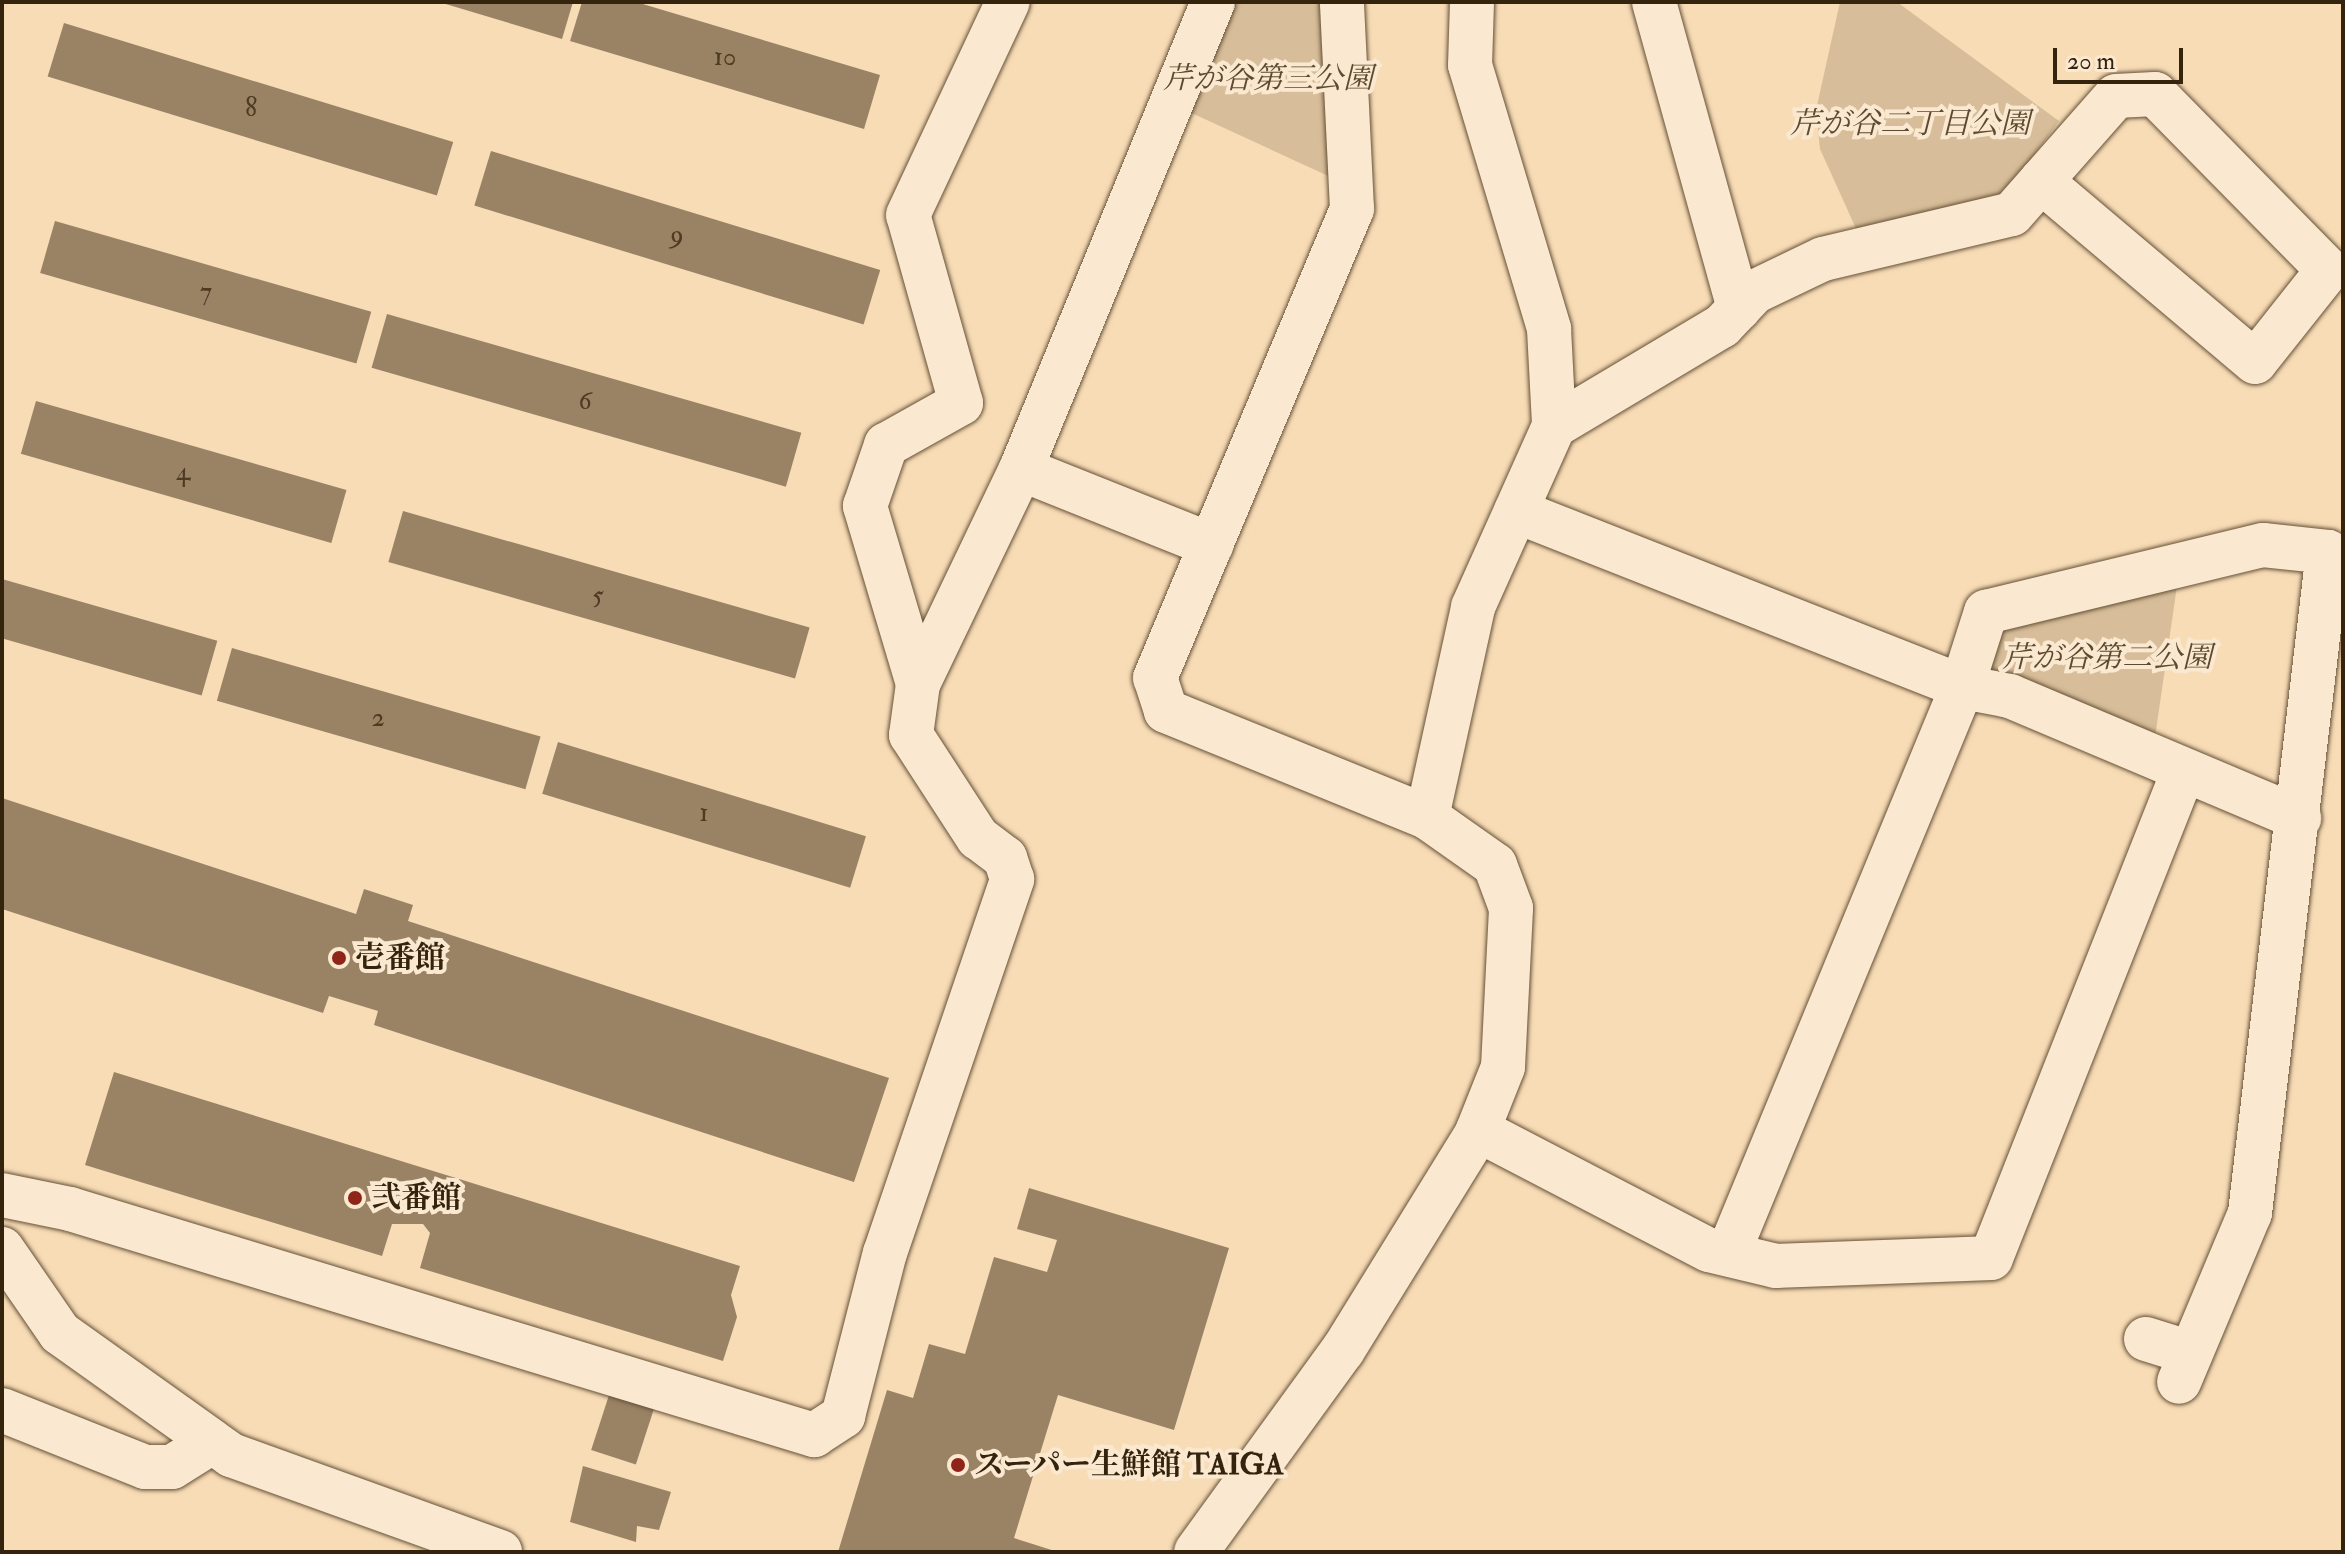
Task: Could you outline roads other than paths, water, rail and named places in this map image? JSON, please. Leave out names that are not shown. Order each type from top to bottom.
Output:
[{"type":"street","points":[[918,684],[865,506],[886,445],[961,403],[908,215],[1008,2]]},
{"type":"street","points":[[2,1195],[70,1209],[814,1435],[841,1431],[885,1253],[1012,879],[1005,858],[978,838],[911,735],[918,684],[1021,469],[1213,2]]},
{"type":"street","points":[[1196,1552],[1343,1350],[1478,1130],[1503,1067],[1511,908],[1495,865],[1427,817],[1166,711],[1155,678],[1352,209],[1342,2]]},
{"type":"street","points":[[1427,817],[1473,607],[1554,426],[1549,329],[1470,65],[1472,2]]},
{"type":"street","points":[[1654,2],[1739,308]]},
{"type":"street","points":[[1554,426],[1722,326],[1754,292],[1823,259],[2012,214],[2041,181],[2116,96],[2155,94],[2328,270],[2255,362],[2041,181]]},
{"type":"street","points":[[1021,469],[1211,545]]},
{"type":"street","points":[[1516,511],[1962,687],[2010,696],[2183,772],[2299,818]]},
{"type":"street","points":[[1728,1254],[1962,687],[1986,612],[2263,545],[2328,552],[2250,1213],[2185,1368],[2146,1339]]},
{"type":"street","points":[[1478,1130],[1728,1254],[1776,1266],[2000,1270],[2183,772]]},
{"type":"street","points":[[7,1267],[60,1333],[212,1442],[500,1552]]},
{"type":"street","points":[[2,1410],[145,1467],[172,1467],[212,1442]]},
{"type":"place","name":"壱番館","points":[[339,958]]},
{"type":"place","name":"弐番館","points":[[355,1198]]},
{"type":"place","name":"スーパー生鮮館 TAIGA","points":[[958,1465]]},
{"type":"park label","name":"芹が谷第三公園","points":[[1268,79]]},
{"type":"park label","name":"芹が谷二丁目公園","points":[[1910,124]]},
{"type":"park label","name":"芹が谷第二公園","points":[[2107,658]]}]
